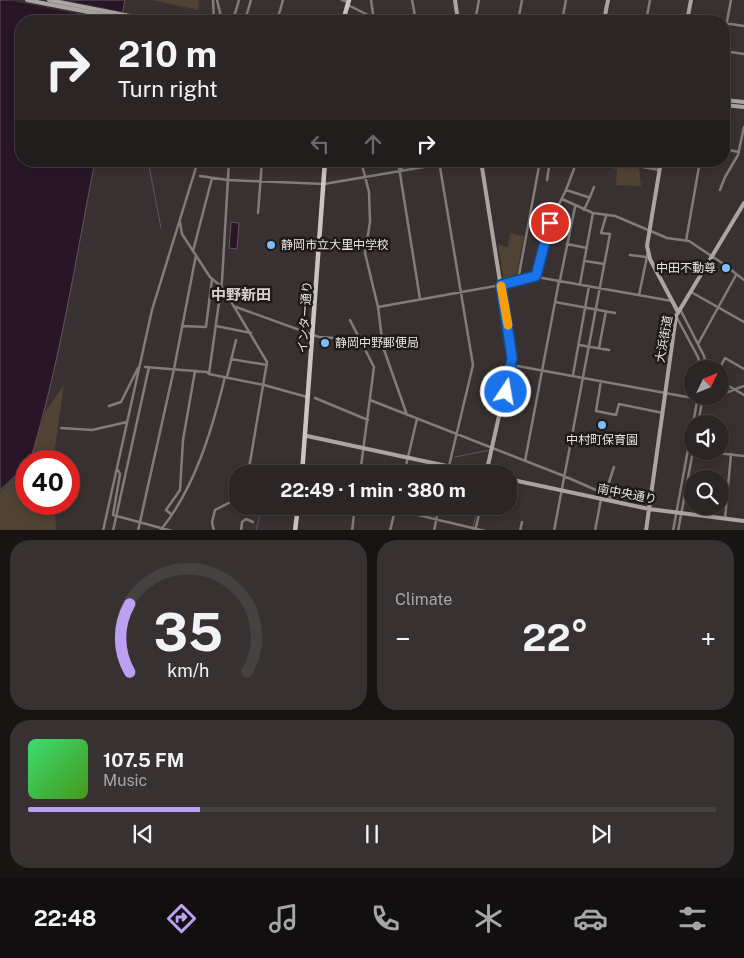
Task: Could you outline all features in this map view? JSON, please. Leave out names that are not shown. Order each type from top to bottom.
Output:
[{"type":"main road","points":[[345,15],[348,2]]},
{"type":"main road","name":"インター通り","points":[[303,465],[312,398],[325,167]]},
{"type":"main road","points":[[295,530],[297,515]]},
{"type":"street","points":[[27,0],[103,15]]},
{"type":"street","points":[[49,0],[125,15]]},
{"type":"street","points":[[214,15],[215,0]]},
{"type":"street","points":[[215,0],[220,15]]},
{"type":"street","points":[[235,15],[239,0]]},
{"type":"street","points":[[246,15],[251,0]]},
{"type":"street","points":[[279,15],[283,0]]},
{"type":"street","points":[[342,0],[367,15]]},
{"type":"street","points":[[371,0],[373,15]]},
{"type":"street","points":[[415,15],[413,0],[419,0]]},
{"type":"street","points":[[455,0],[457,15]]},
{"type":"street","points":[[476,15],[479,0]]},
{"type":"street","points":[[519,15],[522,0]]},
{"type":"street","points":[[563,15],[566,0]]},
{"type":"street","points":[[605,15],[608,0]]},
{"type":"street","points":[[647,15],[650,0]]},
{"type":"street","points":[[688,15],[691,0]]},
{"type":"street","points":[[727,15],[730,0]]},
{"type":"street","points":[[730,24],[744,26]]},
{"type":"street","points":[[730,52],[744,54]]},
{"type":"street","points":[[730,101],[744,102]]},
{"type":"street","points":[[730,106],[744,107]]},
{"type":"street","points":[[720,190],[739,152],[744,127]]},
{"type":"street","points":[[730,150],[739,152]]},
{"type":"street","points":[[103,530],[152,310],[196,167]]},
{"type":"street","points":[[209,374],[220,285],[229,167]]},
{"type":"street","points":[[258,213],[261,167]]},
{"type":"street","points":[[363,167],[369,192],[370,222],[365,253],[378,307],[382,341],[407,415]]},
{"type":"street","points":[[399,167],[420,299]]},
{"type":"street","points":[[400,172],[403,167]]},
{"type":"street","points":[[200,176],[228,180],[324,184],[422,167]]},
{"type":"street","points":[[440,167],[473,365],[449,465]]},
{"type":"street","points":[[482,167],[511,347],[512,365],[488,465]]},
{"type":"street","points":[[518,280],[539,167]]},
{"type":"street","points":[[547,180],[549,167]]},
{"type":"street","points":[[536,276],[551,220],[562,200],[575,167]]},
{"type":"street","points":[[643,167],[659,170]]},
{"type":"street","points":[[639,295],[648,252],[648,231],[660,167]]},
{"type":"street","points":[[686,241],[699,167]]},
{"type":"street","points":[[193,252],[212,178]]},
{"type":"street","points":[[584,210],[594,188]]},
{"type":"street","points":[[566,190],[590,197]]},
{"type":"street","points":[[562,200],[574,207],[594,214],[615,216],[666,238],[686,241],[713,257],[744,280]]},
{"type":"street","name":"大浜街道","points":[[646,530],[678,312],[743,206]]},
{"type":"street","points":[[525,461],[574,207]]},
{"type":"street","points":[[580,284],[594,214]]},
{"type":"street","points":[[554,530],[610,234],[601,233],[606,216]]},
{"type":"street","points":[[180,219],[182,234],[193,252],[212,279],[220,285],[266,357],[268,366],[250,465]]},
{"type":"street","points":[[567,244],[587,248]]},
{"type":"street","points":[[648,252],[672,301],[698,344],[704,360]]},
{"type":"street","points":[[138,530],[174,369],[196,255]]},
{"type":"street","points":[[630,255],[646,257]]},
{"type":"street","points":[[585,261],[604,264]]},
{"type":"street","points":[[698,344],[736,275]]},
{"type":"street","points":[[378,307],[501,285],[536,276],[672,301]]},
{"type":"street","points":[[182,326],[206,327],[212,279]]},
{"type":"street","points":[[573,376],[589,286]]},
{"type":"street","points":[[691,292],[744,322]]},
{"type":"street","points":[[555,302],[615,313]]},
{"type":"street","points":[[235,307],[314,336],[382,341]]},
{"type":"street","points":[[599,348],[606,311]]},
{"type":"street","points":[[678,312],[698,360]]},
{"type":"street","points":[[350,320],[374,367],[361,465]]},
{"type":"street","points":[[216,326],[251,333]]},
{"type":"street","points":[[161,529],[194,474],[226,378],[236,340]]},
{"type":"street","points":[[579,345],[609,350]]},
{"type":"street","points":[[231,359],[268,366]]},
{"type":"street","points":[[729,360],[744,369]]},
{"type":"street","points":[[512,365],[684,396]]},
{"type":"street","points":[[109,406],[121,402],[139,367]]},
{"type":"street","points":[[113,530],[147,367],[207,372],[226,378],[264,385],[312,398],[368,420]]},
{"type":"street","points":[[171,514],[166,510],[180,490],[183,440],[194,371]]},
{"type":"street","points":[[601,381],[596,411],[616,415],[619,404],[663,412]]},
{"type":"street","points":[[729,392],[744,386]]},
{"type":"street","points":[[729,387],[744,395]]},
{"type":"street","points":[[370,400],[564,476],[606,494],[616,502]]},
{"type":"street","points":[[406,465],[417,419]]},
{"type":"street","points":[[61,428],[92,430],[118,426],[127,422]]},
{"type":"street","points":[[118,426],[126,429]]},
{"type":"street","points":[[307,436],[444,465]]},
{"type":"street","points":[[724,519],[731,454],[744,456]]},
{"type":"street","points":[[678,530],[687,460]]},
{"type":"street","points":[[673,530],[679,513],[691,460]]},
{"type":"street","points":[[606,494],[614,467]]},
{"type":"street","points":[[117,470],[120,474],[113,515],[161,529],[172,530]]},
{"type":"street","name":"南中央通り","points":[[517,481],[649,509],[744,521]]},
{"type":"street","points":[[595,530],[601,499]]},
{"type":"street","points":[[214,530],[212,522],[215,510],[229,503]]},
{"type":"street","points":[[352,530],[354,515]]},
{"type":"street","points":[[390,530],[394,515]]},
{"type":"street","points":[[421,515],[474,529],[485,530]]},
{"type":"street","points":[[434,530],[437,515]]},
{"type":"street","points":[[474,529],[478,515]]},
{"type":"street","points":[[241,530],[242,522],[246,520],[253,522]]},
{"type":"street","points":[[520,530],[522,522]]},
{"type":"shaded area","points":[[0,0],[125,0],[122,15],[15,15],[15,167],[94,167],[74,274],[41,424],[33,450],[15,450],[15,476],[0,490]]},
{"type":"shaded area","points":[[152,0],[199,0],[198,10]]},
{"type":"shaded area","points":[[617,168],[639,168],[641,186],[616,185]]},
{"type":"shaded area","points":[[231,222],[239,223],[237,249],[229,248]]},
{"type":"shaded area","points":[[510,233],[524,236],[516,278],[504,282],[498,245],[508,247]]},
{"type":"shaded area","points":[[64,385],[55,450],[33,450],[45,412]]},
{"type":"shaded area","points":[[15,477],[15,515],[55,515],[56,530],[0,530],[0,492]]},
{"type":"pier","points":[[7,0],[66,0],[125,12],[124,15],[83,15]]},
{"type":"waterway","points":[[149,167],[161,228]]},
{"type":"waterway","points":[[455,457],[490,450]]},
{"type":"waterway","points":[[256,530],[260,515]]},
{"type":"waterway","points":[[472,530],[476,515]]},
{"type":"slow traffic","points":[[501,286],[508,325]]},
{"type":"place","name":"静岡市立大里中学校","points":[[271,245]]},
{"type":"place","name":"中田不動尊","points":[[726,268]]},
{"type":"place","name":"静岡中野郵便局","points":[[325,343]]},
{"type":"place","name":"中村町保育園","points":[[602,425]]},
{"type":"district","name":"中野新田","points":[[241,295]]},
{"type":"route","points":[[506,392],[512,358],[501,285],[536,276],[550,223]]}]
